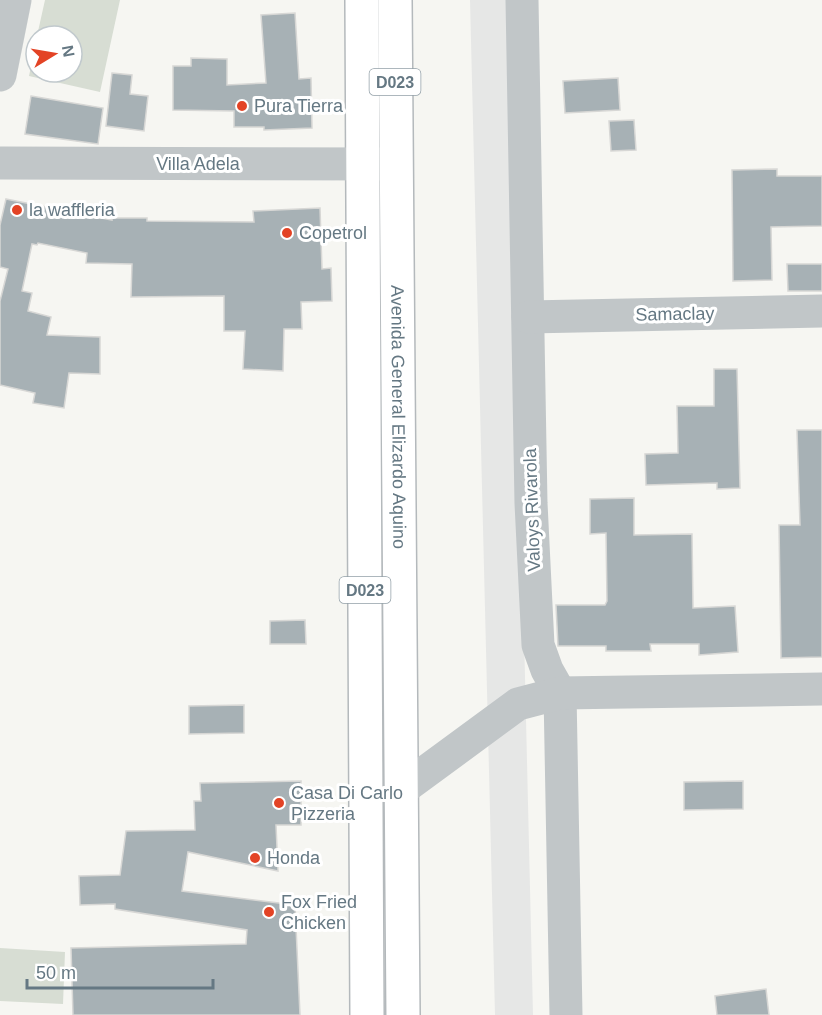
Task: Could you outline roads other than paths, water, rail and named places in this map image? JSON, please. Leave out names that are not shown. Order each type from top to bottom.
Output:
[{"type":"main road","name":"Avenida General Elizardo Aquino","points":[[362,0],[367,1015]]},
{"type":"main road","name":"Avenida General Elizardo Aquino","points":[[395,0],[403,1015]]},
{"type":"street","points":[[0,75],[15,0]]},
{"type":"street","name":"Valoys Rivarola","points":[[522,0],[531,503],[538,645],[547,670],[560,693],[566,1015]]},
{"type":"street","name":"Villa Adela","points":[[0,163],[363,165],[396,163]]},
{"type":"street","name":"Samaclay","points":[[528,317],[822,311]]},
{"type":"street","points":[[401,790],[521,702],[560,693],[822,689]]},
{"type":"place","name":"Pura Tierra","points":[[242,106]]},
{"type":"place","name":"la waffleria","points":[[17,210]]},
{"type":"place","name":"Copetrol","points":[[287,233]]},
{"type":"place","name":"Casa Di Carlo Pizzeria","points":[[279,803]]},
{"type":"place","name":"Honda","points":[[255,858]]},
{"type":"place","name":"Fox Fried Chicken","points":[[269,912]]}]
